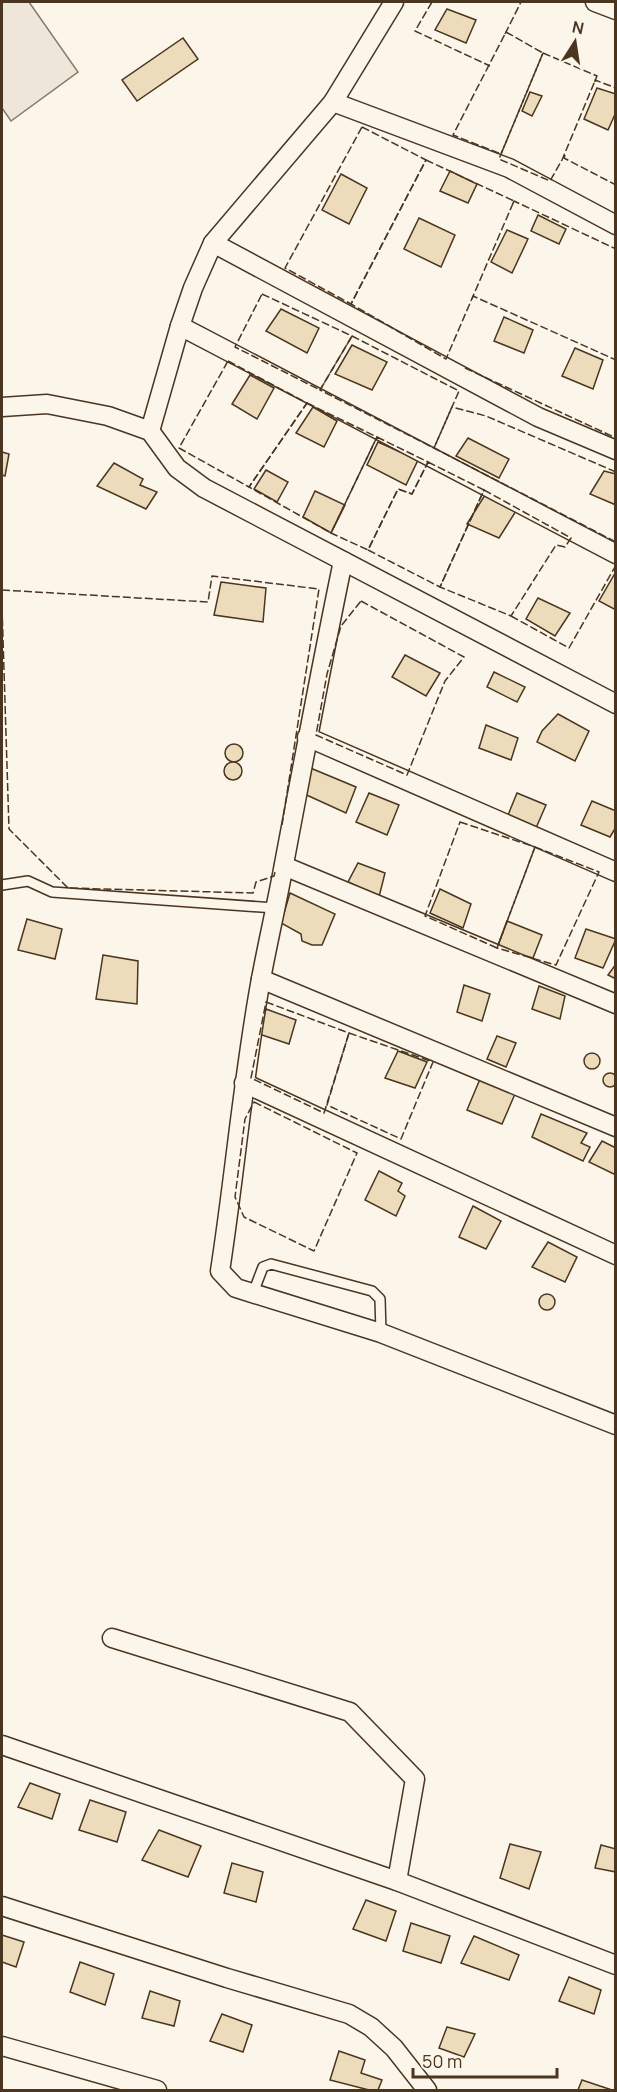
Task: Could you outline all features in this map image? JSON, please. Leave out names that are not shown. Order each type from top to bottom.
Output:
[{"type":"street","points":[[150,431],[180,326],[193,288],[213,243],[333,102],[394,2]]},
{"type":"street","points":[[595,2],[615,10]]},
{"type":"street","points":[[333,102],[509,168],[615,225]]},
{"type":"street","points":[[213,243],[538,417],[615,450]]},
{"type":"street","points":[[180,326],[615,554]]},
{"type":"street","points":[[2,407],[47,404],[108,416],[150,431],[177,468],[204,488],[615,704]]},
{"type":"street","points":[[343,561],[306,737],[284,866],[261,979],[244,1083],[232,1197],[220,1271],[236,1288],[381,1333],[615,1425]]},
{"type":"street","points":[[306,737],[615,872]]},
{"type":"street","points":[[284,866],[615,1004]]},
{"type":"street","points":[[261,979],[547,1096],[615,1127]]},
{"type":"street","points":[[244,1083],[615,1255]]},
{"type":"street","points":[[112,1638],[350,1712],[415,1779],[397,1881]]},
{"type":"street","points":[[2,1745],[397,1881],[615,1965]]},
{"type":"street","points":[[2,1906],[227,1978],[349,2014],[371,2027],[394,2048],[427,2091]]},
{"type":"street","points":[[2,2046],[157,2091]]},
{"type":"lane","points":[[2,885],[28,881],[52,892],[275,908]]},
{"type":"lane","points":[[253,1293],[263,1267],[271,1264],[372,1292],[380,1299],[381,1333]]},
{"type":"shaded area","points":[[2,2],[29,2],[78,72],[11,121],[2,108]]},
{"type":"building","points":[[447,9],[476,20],[466,43],[435,30]]},
{"type":"building","points":[[183,38],[198,59],[137,101],[122,80]]},
{"type":"building","points":[[597,88],[616,94],[616,112],[608,130],[584,119]]},
{"type":"building","points":[[530,92],[542,96],[532,116],[522,111]]},
{"type":"building","points":[[450,171],[477,184],[468,203],[440,191]]},
{"type":"building","points":[[341,174],[367,188],[349,224],[322,210]]},
{"type":"building","points":[[538,215],[566,229],[559,244],[531,231]]},
{"type":"building","points":[[419,218],[455,235],[441,267],[404,249]]},
{"type":"building","points":[[507,230],[528,239],[512,273],[491,262]]},
{"type":"building","points":[[281,309],[319,328],[307,353],[266,331]]},
{"type":"building","points":[[504,317],[533,330],[524,353],[494,341]]},
{"type":"building","points":[[352,345],[387,362],[372,390],[335,374]]},
{"type":"building","points":[[575,348],[603,360],[593,389],[562,376]]},
{"type":"building","points":[[250,375],[274,388],[257,419],[232,404]]},
{"type":"building","points":[[313,407],[337,421],[324,447],[296,433]]},
{"type":"building","points":[[468,438],[509,459],[499,478],[456,456]]},
{"type":"building","points":[[378,442],[418,460],[406,485],[367,465]]},
{"type":"building","points":[[2,452],[9,454],[5,476],[2,475]]},
{"type":"building","points":[[114,463],[143,479],[140,485],[157,492],[146,509],[97,486]]},
{"type":"building","points":[[266,470],[288,482],[277,502],[254,489]]},
{"type":"building","points":[[604,471],[616,474],[616,505],[590,494]]},
{"type":"building","points":[[315,491],[345,505],[331,533],[303,517]]},
{"type":"building","points":[[485,495],[516,511],[499,538],[467,524]]},
{"type":"building","points":[[614,575],[616,576],[616,610],[599,601]]},
{"type":"building","points":[[221,582],[266,588],[263,622],[214,615]]},
{"type":"building","points":[[538,598],[570,613],[555,636],[526,619]]},
{"type":"building","points":[[405,655],[440,673],[426,696],[392,677]]},
{"type":"building","points":[[494,672],[525,687],[517,702],[487,687]]},
{"type":"building","points":[[558,714],[589,731],[575,761],[537,742],[542,731]]},
{"type":"building","points":[[486,725],[518,738],[511,760],[479,748]]},
{"type":"building","points":[[234,744],[240,747],[243,753],[240,759],[234,762],[228,759],[225,753],[228,747]]},
{"type":"building","points":[[233,762],[239,765],[242,771],[239,777],[233,780],[227,777],[224,771],[227,765]]},
{"type":"building","points":[[308,767],[356,787],[346,813],[300,792]]},
{"type":"building","points":[[369,793],[399,805],[387,835],[356,822]]},
{"type":"building","points":[[517,793],[546,805],[536,828],[508,815]]},
{"type":"building","points":[[592,801],[616,811],[616,827],[610,837],[581,825]]},
{"type":"building","points":[[358,863],[385,873],[379,897],[348,882]]},
{"type":"building","points":[[440,889],[471,904],[463,928],[430,913]]},
{"type":"building","points":[[290,893],[335,914],[322,945],[312,945],[302,941],[301,934],[281,923]]},
{"type":"building","points":[[27,919],[62,929],[55,959],[18,950]]},
{"type":"building","points":[[507,921],[542,935],[533,958],[497,948]]},
{"type":"building","points":[[586,929],[616,939],[603,968],[575,958]]},
{"type":"building","points":[[103,955],[138,961],[137,1004],[96,999]]},
{"type":"building","points":[[616,964],[616,979],[608,975]]},
{"type":"building","points":[[464,985],[490,994],[482,1021],[457,1012]]},
{"type":"building","points":[[539,986],[565,996],[560,1019],[532,1009]]},
{"type":"building","points":[[266,1009],[296,1020],[289,1044],[259,1034]]},
{"type":"building","points":[[497,1036],[516,1043],[506,1067],[487,1059]]},
{"type":"building","points":[[398,1051],[427,1062],[415,1088],[385,1078]]},
{"type":"building","points":[[592,1053],[600,1061],[592,1069],[584,1061]]},
{"type":"building","points":[[610,1073],[615,1075],[617,1080],[615,1085],[610,1087],[605,1085],[603,1080],[605,1075]]},
{"type":"building","points":[[480,1079],[515,1094],[502,1124],[467,1110]]},
{"type":"building","points":[[541,1114],[587,1133],[581,1143],[590,1147],[583,1161],[532,1137]]},
{"type":"building","points":[[602,1141],[616,1148],[616,1175],[589,1162]]},
{"type":"building","points":[[379,1171],[402,1183],[398,1191],[405,1196],[396,1216],[365,1200]]},
{"type":"building","points":[[473,1206],[501,1221],[486,1249],[459,1237]]},
{"type":"building","points":[[548,1242],[577,1257],[565,1282],[532,1267]]},
{"type":"building","points":[[547,1294],[555,1302],[547,1310],[539,1302]]},
{"type":"building","points":[[30,1783],[60,1794],[52,1819],[18,1807]]},
{"type":"building","points":[[90,1800],[126,1812],[117,1842],[79,1830]]},
{"type":"building","points":[[159,1830],[201,1846],[188,1877],[142,1860]]},
{"type":"building","points":[[510,1844],[541,1852],[529,1889],[500,1878]]},
{"type":"building","points":[[601,1845],[616,1849],[616,1872],[595,1868]]},
{"type":"building","points":[[232,1863],[263,1872],[256,1902],[224,1893]]},
{"type":"building","points":[[366,1900],[396,1911],[386,1941],[353,1929]]},
{"type":"building","points":[[411,1923],[450,1936],[441,1963],[403,1951]]},
{"type":"building","points":[[2,1935],[24,1942],[16,1967],[2,1962]]},
{"type":"building","points":[[474,1936],[519,1955],[509,1980],[461,1963]]},
{"type":"building","points":[[80,1962],[114,1974],[105,2005],[70,1992]]},
{"type":"building","points":[[569,1977],[601,1990],[594,2014],[559,2001]]},
{"type":"building","points":[[150,1991],[180,2001],[174,2026],[142,2018]]},
{"type":"building","points":[[222,2014],[252,2025],[243,2052],[210,2041]]},
{"type":"building","points":[[447,2027],[475,2034],[464,2057],[439,2048]]},
{"type":"building","points":[[339,2051],[365,2060],[361,2073],[382,2080],[378,2090],[369,2090],[330,2080]]},
{"type":"building","points":[[582,2080],[612,2090],[578,2090]]},
{"type":"fence","points":[[432,2],[415,31],[490,66]]},
{"type":"fence","points":[[505,34],[521,2]]},
{"type":"fence","points":[[506,32],[543,53],[501,154],[453,135],[506,32]]},
{"type":"fence","points":[[543,53],[597,76],[562,160],[550,181],[499,159],[543,53]]},
{"type":"fence","points":[[595,82],[595,80],[616,88]]},
{"type":"fence","points":[[362,127],[426,160],[351,304],[285,268],[362,127]]},
{"type":"fence","points":[[565,155],[564,158],[616,185]]},
{"type":"fence","points":[[426,160],[514,201],[446,359],[351,304],[426,160]]},
{"type":"fence","points":[[513,203],[514,201],[616,249]]},
{"type":"fence","points":[[262,294],[352,336],[320,390],[235,347],[262,294]]},
{"type":"fence","points":[[472,299],[473,296],[616,360]]},
{"type":"fence","points":[[352,336],[459,391],[434,448],[320,390],[352,336]]},
{"type":"fence","points":[[228,361],[307,403],[249,487],[179,448],[228,361]]},
{"type":"fence","points":[[465,368],[616,438]]},
{"type":"fence","points":[[307,403],[377,437],[331,533],[249,487],[307,403]]},
{"type":"fence","points":[[616,472],[486,416],[452,407],[434,448],[616,542]]},
{"type":"fence","points":[[377,437],[428,462],[412,494],[398,489],[368,550],[331,533],[377,437]]},
{"type":"fence","points":[[428,462],[484,490],[440,587],[368,550],[398,489],[412,494],[428,462]]},
{"type":"fence","points":[[484,490],[571,538],[565,547],[556,545],[511,616],[440,587],[484,490]]},
{"type":"fence","points":[[511,616],[569,648],[616,565]]},
{"type":"fence","points":[[2,590],[208,602],[212,576],[319,589],[282,825]]},
{"type":"fence","points":[[361,601],[464,657],[445,681],[407,775],[316,735],[327,674],[341,626],[361,601]]},
{"type":"fence","points":[[2,607],[9,829],[68,888],[253,893],[256,882],[274,876],[275,872]]},
{"type":"fence","points":[[460,822],[535,847],[497,948],[425,916],[460,822]]},
{"type":"fence","points":[[535,847],[599,872],[556,965],[497,948],[535,847]]},
{"type":"fence","points":[[266,1002],[349,1033],[324,1113],[251,1078],[266,1002]]},
{"type":"fence","points":[[349,1033],[433,1062],[401,1139],[327,1105],[349,1033]]},
{"type":"fence","points":[[254,1102],[357,1153],[314,1251],[244,1217],[235,1197],[245,1119],[254,1102]]}]
